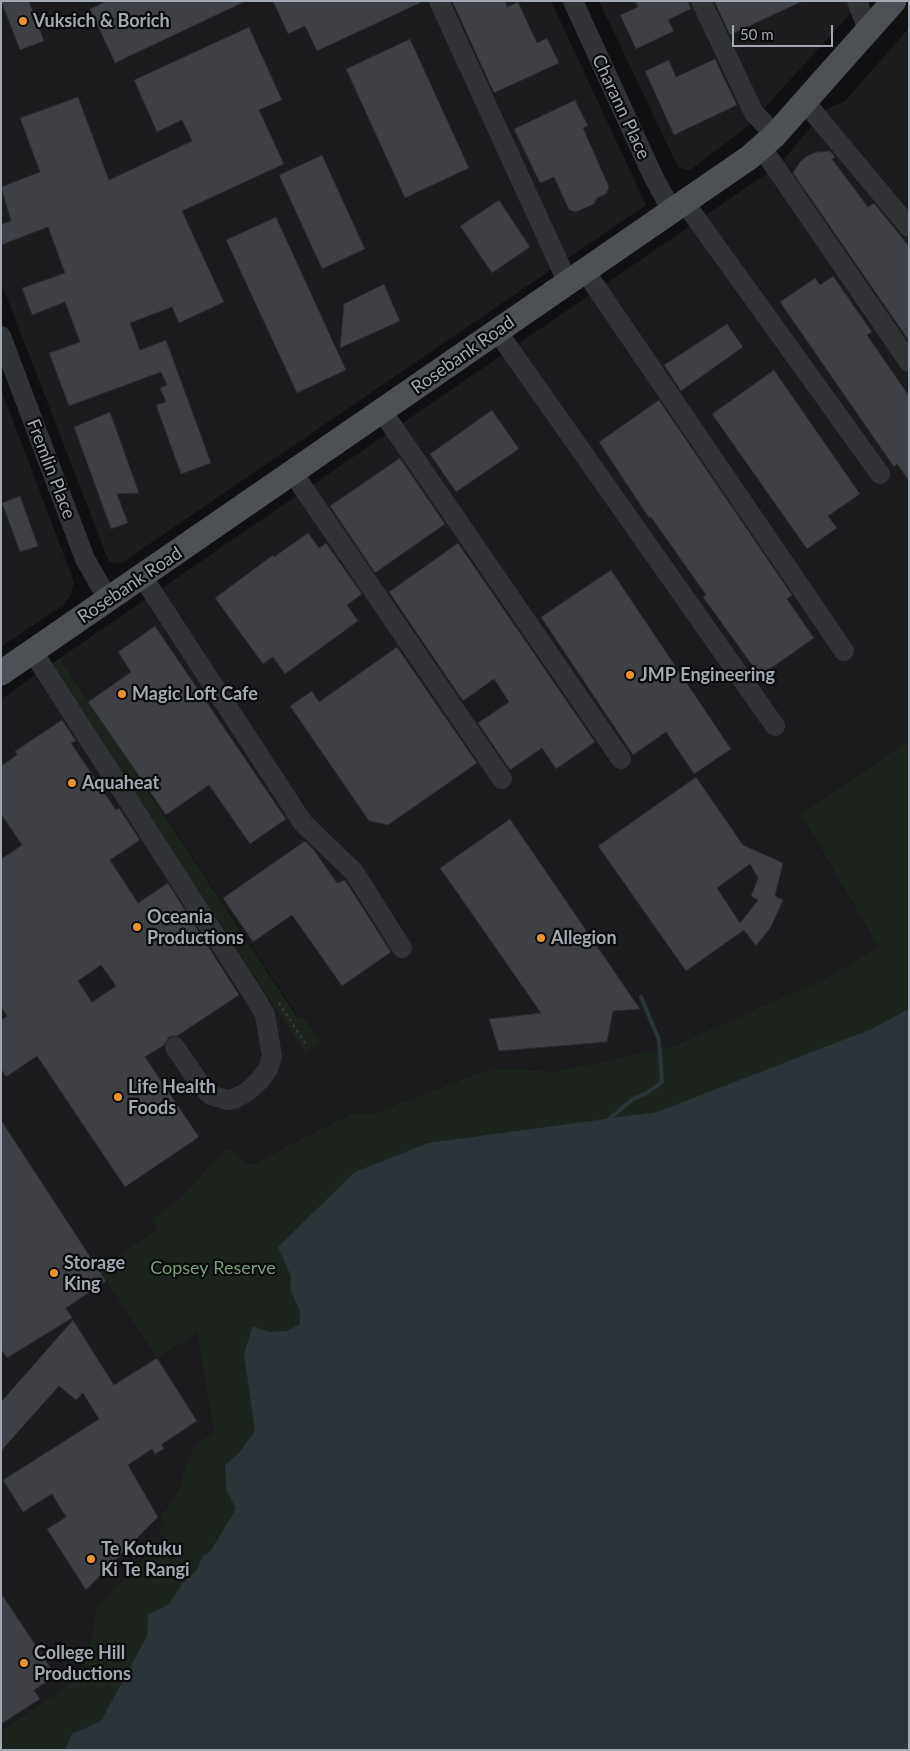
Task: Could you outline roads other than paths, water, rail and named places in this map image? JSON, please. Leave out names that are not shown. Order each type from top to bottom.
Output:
[{"type":"main road","name":"Rosebank Road","points":[[1,673],[498,332],[769,142],[894,1]]},
{"type":"street","points":[[439,1],[576,277],[844,651]]},
{"type":"street","name":"Charann Place","points":[[573,1],[653,176],[880,474]]},
{"type":"street","points":[[701,1],[769,142],[909,362]]},
{"type":"street","points":[[857,1],[868,30]]},
{"type":"street","points":[[805,102],[909,227]]},
{"type":"street","points":[[498,332],[775,726]]},
{"type":"street","name":"Fremlin Place","points":[[1,336],[86,559],[108,599]]},
{"type":"street","points":[[382,411],[621,760]]},
{"type":"street","points":[[293,472],[502,778]]},
{"type":"street","points":[[142,576],[303,822],[354,872],[402,948]]},
{"type":"street","points":[[33,652],[256,999],[265,1015],[272,1056],[268,1069],[260,1080],[247,1092],[234,1100],[227,1100],[210,1095],[202,1087],[175,1047]]},
{"type":"waterway","points":[[609,1119],[633,1099],[647,1093],[662,1082],[659,1040],[641,997]]},
{"type":"place","name":"Vuksich & Borich","points":[[23,21]]},
{"type":"place","name":"JMP Engineering","points":[[630,675]]},
{"type":"place","name":"Magic Loft Cafe","points":[[122,694]]},
{"type":"place","name":"Aquaheat","points":[[72,783]]},
{"type":"place","name":"Oceania Productions","points":[[137,927]]},
{"type":"place","name":"Allegion","points":[[541,938]]},
{"type":"place","name":"Life Health Foods","points":[[118,1097]]},
{"type":"place","name":"Storage King","points":[[54,1273]]},
{"type":"place","name":"Te Kotuku Ki Te Rangi","points":[[91,1559]]},
{"type":"place","name":"College Hill Productions","points":[[24,1663]]},
{"type":"park label","name":"Copsey Reserve","points":[[213,1268]]}]
